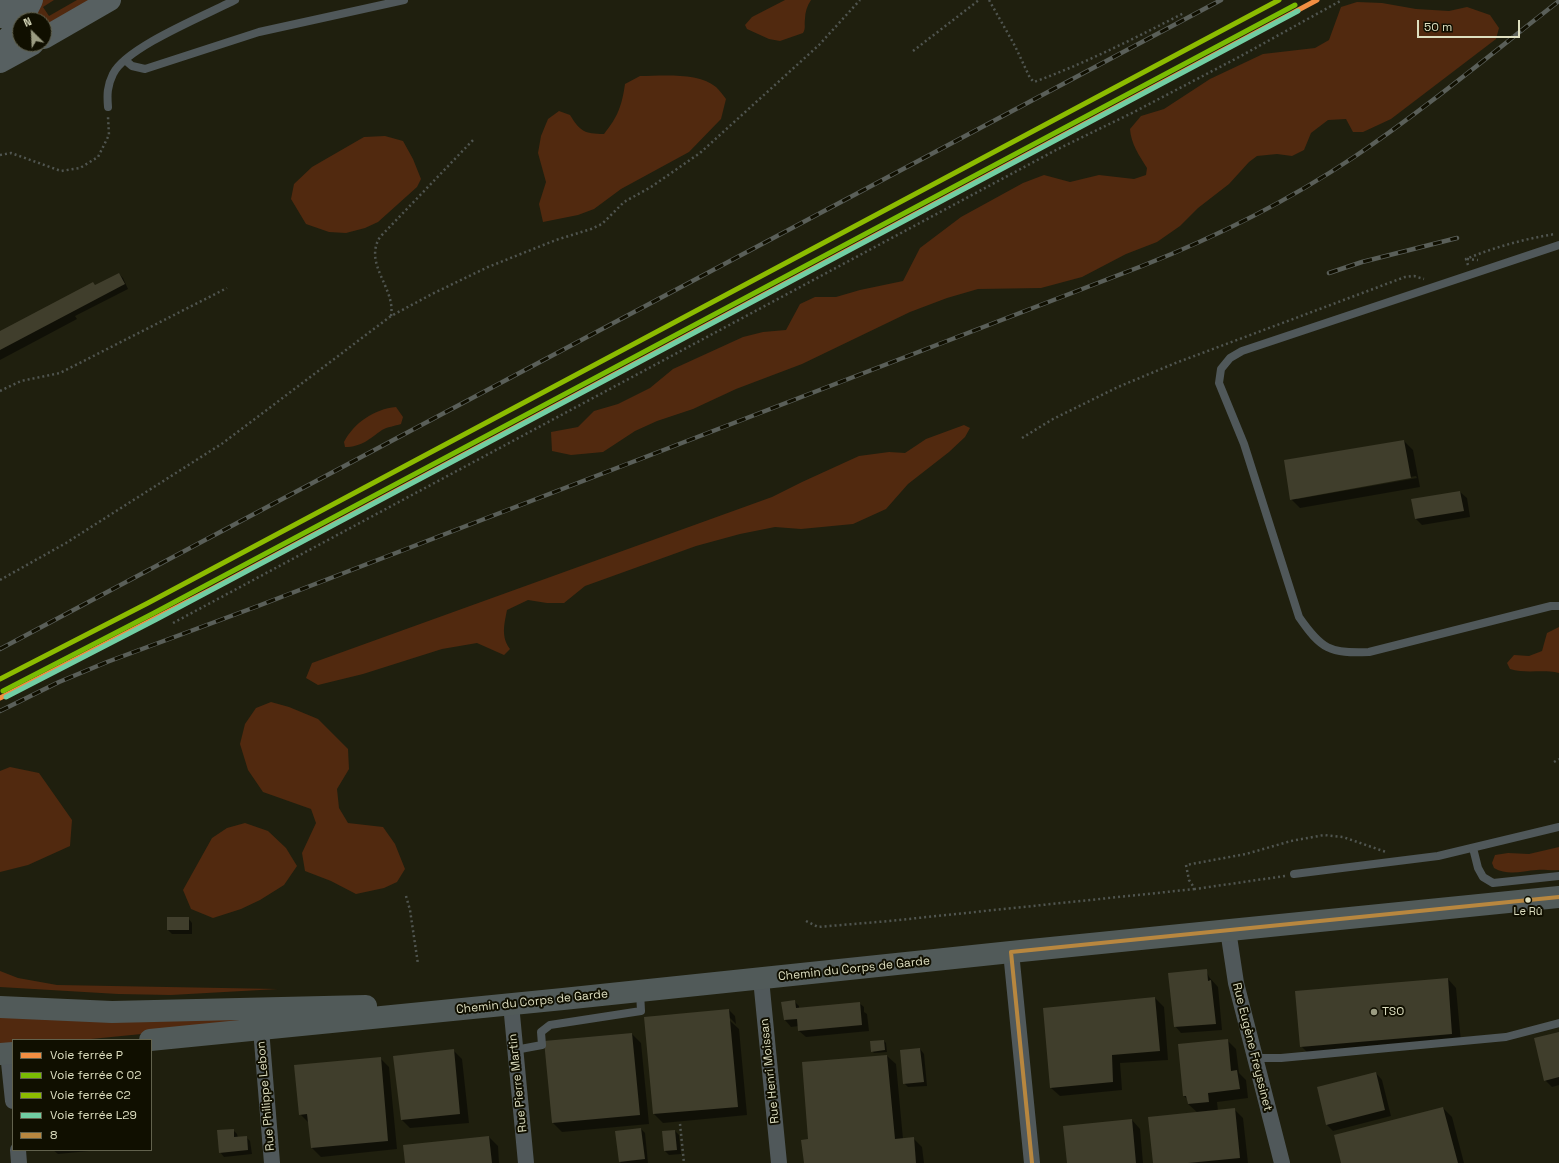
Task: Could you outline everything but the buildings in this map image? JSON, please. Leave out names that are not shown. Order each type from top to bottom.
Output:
[{"type":"main road","points":[[0,17],[11,0]]},
{"type":"main road","points":[[26,12],[32,0]]},
{"type":"main road","points":[[52,33],[110,0]]},
{"type":"main road","points":[[0,47],[12,33]]},
{"type":"main road","points":[[0,62],[18,52]]},
{"type":"street","name":"Chemin du Corps de Garde","points":[[152,1040],[261,1030],[1559,897]]},
{"type":"street","name":"Rue Eugène Freyssinet","points":[[1228,930],[1236,983],[1282,1163]]},
{"type":"street","points":[[1011,952],[1032,1163]]},
{"type":"street","name":"Rue Henri Moissan","points":[[762,979],[779,1163]]},
{"type":"street","points":[[0,1007],[112,1012],[289,1007],[511,1004]]},
{"type":"street","name":"Rue Pierre Martin","points":[[511,1004],[526,1163]]},
{"type":"street","name":"Rue Philippe Lebon","points":[[261,1030],[272,1163]]},
{"type":"street","points":[[7,1053],[12,1093]]},
{"type":"street","points":[[18,1151],[19,1163]]},
{"type":"lane","points":[[108,107],[107,90],[113,73],[125,60],[146,44],[235,0]]},
{"type":"lane","points":[[125,60],[132,66],[145,69],[259,32],[404,0]]},
{"type":"lane","points":[[1559,245],[1242,351],[1230,358],[1221,369],[1219,383],[1244,444],[1299,617],[1311,635],[1326,647],[1346,653],[1369,652],[1551,606],[1559,606]]},
{"type":"lane","points":[[1294,874],[1438,856],[1559,827]]},
{"type":"lane","points":[[1473,848],[1478,868],[1483,877],[1492,883],[1559,876]]},
{"type":"lane","points":[[515,1050],[542,1046],[541,1032],[550,1025],[641,1011],[640,991]]},
{"type":"lane","points":[[1256,1058],[1281,1058],[1506,1037],[1559,1024]]},
{"type":"path","points":[[0,580],[66,542],[223,443],[391,316],[434,292],[488,267],[556,240],[602,224],[624,202],[651,187],[700,153],[819,45],[860,0]]},
{"type":"path","points":[[913,51],[979,0]]},
{"type":"path","points":[[989,0],[1013,42],[1030,78],[1034,82],[1107,52],[1184,13]]},
{"type":"path","points":[[173,623],[1056,150],[1134,112],[1239,57],[1342,0]]},
{"type":"path","points":[[0,155],[11,153],[61,170],[80,168],[98,157],[109,135],[108,107]]},
{"type":"path","points":[[391,316],[391,301],[376,266],[374,256],[376,243],[380,237],[474,139]]},
{"type":"path","points":[[0,391],[21,381],[60,373],[227,288]]},
{"type":"path","points":[[1554,762],[1559,759]]},
{"type":"path","points":[[1195,889],[1189,880],[1186,865],[1246,854],[1291,841],[1324,835],[1343,837],[1408,860]]},
{"type":"path","points":[[806,921],[818,927],[881,922],[1195,889],[1294,874]]},
{"type":"path","points":[[406,896],[410,910],[418,964]]},
{"type":"path","points":[[680,1124],[684,1163]]},
{"type":"shaded area","points":[[38,0],[54,0],[43,7],[46,12],[33,12]]},
{"type":"shaded area","points":[[77,0],[101,0],[52,28],[52,14]]},
{"type":"shaded area","points":[[785,0],[811,0],[806,11],[805,28],[803,33],[780,41],[769,39],[747,29],[745,25],[752,17]]},
{"type":"shaded area","points":[[1357,2],[1382,3],[1416,9],[1449,11],[1467,7],[1490,15],[1499,28],[1496,39],[1391,119],[1363,132],[1353,132],[1346,119],[1328,120],[1311,133],[1304,150],[1292,156],[1277,154],[1257,156],[1249,162],[1229,184],[1198,208],[1180,226],[1157,242],[1126,254],[1082,277],[1041,288],[978,289],[947,298],[910,312],[802,364],[736,389],[693,409],[657,421],[635,431],[603,452],[571,455],[552,451],[551,432],[578,427],[594,411],[618,404],[650,388],[673,369],[743,337],[763,332],[786,330],[800,304],[815,297],[836,297],[860,290],[903,281],[920,248],[961,217],[1023,183],[1044,175],[1070,182],[1099,175],[1134,179],[1146,175],[1147,168],[1134,145],[1130,129],[1141,116],[1164,109],[1210,79],[1263,54],[1315,48],[1329,40],[1341,7]]},
{"type":"shaded area","points":[[640,76],[680,76],[700,79],[708,82],[716,87],[726,99],[721,119],[689,152],[621,189],[594,209],[578,215],[543,222],[539,204],[546,182],[538,153],[541,136],[548,119],[559,111],[570,115],[577,125],[583,130],[592,133],[604,134],[613,122],[619,110],[625,84]]},
{"type":"shaded area","points":[[385,136],[403,141],[413,159],[421,179],[417,187],[378,222],[365,228],[346,233],[329,232],[306,224],[291,199],[294,184],[312,167],[364,137]]},
{"type":"shaded area","points":[[396,407],[403,417],[401,424],[384,429],[361,444],[345,447],[344,442],[348,435],[359,423],[373,414],[388,408]]},
{"type":"shaded area","points":[[964,425],[970,428],[965,437],[949,452],[908,484],[886,509],[853,524],[801,529],[775,527],[740,534],[696,546],[585,586],[564,603],[547,603],[528,600],[507,610],[504,635],[510,649],[504,655],[477,643],[442,649],[363,674],[318,685],[306,678],[312,663],[772,497],[859,456],[889,452],[905,453],[926,439]]},
{"type":"shaded area","points":[[1559,627],[1559,673],[1510,669],[1507,663],[1514,655],[1529,656],[1542,651],[1547,633]]},
{"type":"shaded area","points":[[271,702],[289,707],[318,719],[348,749],[349,769],[337,789],[339,808],[348,823],[383,827],[395,844],[405,869],[397,882],[384,888],[356,894],[331,881],[305,871],[302,853],[316,823],[311,809],[263,792],[248,770],[240,744],[245,724],[256,708]]},
{"type":"shaded area","points":[[10,767],[39,773],[72,820],[70,846],[28,865],[0,872],[0,771]]},
{"type":"shaded area","points":[[245,823],[268,831],[286,848],[297,866],[284,885],[260,900],[241,909],[213,918],[191,909],[183,890],[212,838],[227,828]]},
{"type":"shaded area","points":[[1559,847],[1559,870],[1505,872],[1494,868],[1492,863],[1495,855],[1508,853],[1529,854]]},
{"type":"shaded area","points":[[0,971],[18,978],[57,985],[278,989],[171,995],[118,994],[0,987]]},
{"type":"shaded area","points":[[273,1015],[273,1021],[91,1039],[12,1039],[12,1046],[0,1047],[0,1017]]},
{"type":"railway","points":[[0,649],[1221,0]]},
{"type":"railway","points":[[0,711],[59,682],[107,662],[258,606],[1142,266],[1197,243],[1251,217],[1303,189],[1354,157],[1432,101],[1559,1]]},
{"type":"railway","points":[[1329,273],[1362,262],[1457,238]]},
{"type":"rail line","name":"C2","points":[[0,679],[148,603],[1279,0]]},
{"type":"rail line","name":"P","points":[[0,698],[210,590],[1317,0]]},
{"type":"rail line","name":"L29","points":[[6,697],[157,619],[1298,11]]},
{"type":"transit line","points":[[3,691],[154,613],[1295,5]]},
{"type":"transit line","name":"8","points":[[1011,952],[1559,897]]},
{"type":"transit line","name":"8","points":[[1011,952],[1032,1163]]},
{"type":"place","name":"Le Rû","points":[[1528,900]]},
{"type":"place","name":"TSO","points":[[1374,1012]]}]
